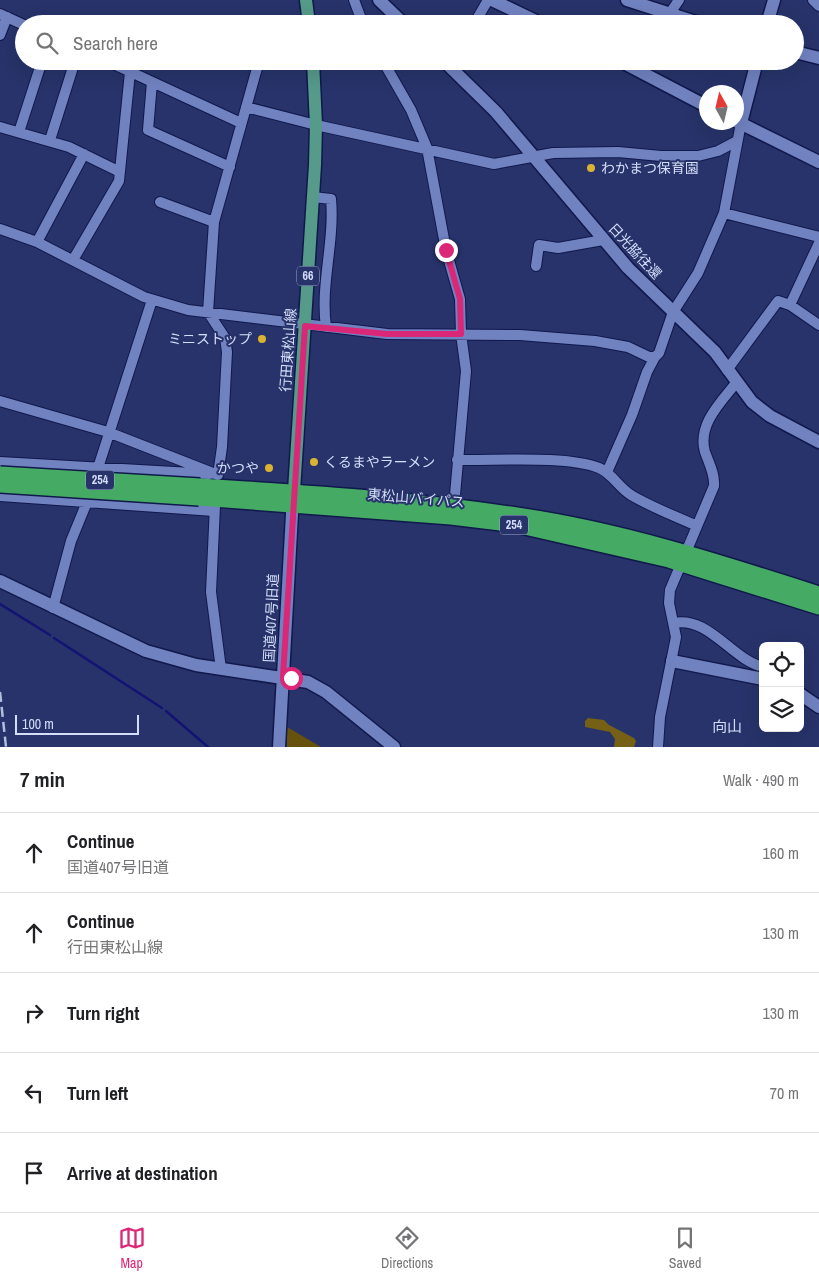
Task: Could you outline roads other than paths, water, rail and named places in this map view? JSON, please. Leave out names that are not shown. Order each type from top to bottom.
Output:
[{"type":"highway","name":"東松山バイパス","points":[[0,474],[200,492],[454,506],[524,516],[576,526],[683,558],[819,594]]},
{"type":"highway","name":"東松山バイパス","points":[[0,485],[200,492]]},
{"type":"highway","name":"東松山バイパス","points":[[293,498],[516,525],[683,558],[819,607]]},
{"type":"main road","points":[[306,0],[308,15]]},
{"type":"main road","name":"行田東松山線","points":[[293,498],[313,196],[316,125],[313,70]]},
{"type":"street","points":[[354,0],[360,15]]},
{"type":"street","points":[[379,0],[395,15]]},
{"type":"street","points":[[627,0],[676,15]]},
{"type":"street","points":[[670,13],[679,0]]},
{"type":"street","points":[[770,15],[774,0]]},
{"type":"street","points":[[482,15],[494,1],[523,15]]},
{"type":"street","points":[[0,35],[3,16],[15,21]]},
{"type":"street","points":[[804,54],[819,58]]},
{"type":"street","points":[[19,132],[39,70]]},
{"type":"street","points":[[50,140],[73,70]]},
{"type":"street","points":[[126,70],[241,123]]},
{"type":"street","points":[[221,669],[211,592],[216,493],[222,447],[227,352],[225,338],[208,312],[214,222],[256,70]]},
{"type":"street","points":[[388,70],[411,110],[427,148],[446,250],[460,299],[461,334],[466,370],[456,460],[454,506]]},
{"type":"street","name":"日光脇往還","points":[[453,70],[496,112],[603,240],[673,312],[701,337],[752,402],[770,416],[819,442]]},
{"type":"street","points":[[637,70],[699,102]]},
{"type":"street","points":[[744,105],[754,70]]},
{"type":"street","points":[[73,260],[119,182],[130,72]]},
{"type":"street","points":[[152,82],[148,130],[230,168]]},
{"type":"street","points":[[246,107],[316,125],[494,164],[546,153],[618,152],[698,156],[718,151],[737,142]]},
{"type":"street","points":[[744,124],[819,162]]},
{"type":"street","points":[[0,127],[50,140],[120,172]]},
{"type":"street","points":[[607,472],[632,415],[647,372],[659,352],[673,312],[698,274],[724,213],[738,130]]},
{"type":"street","points":[[37,242],[84,154]]},
{"type":"street","points":[[313,196],[331,199],[333,218],[326,281],[326,327]]},
{"type":"street","points":[[160,202],[214,222]]},
{"type":"street","points":[[724,213],[819,237]]},
{"type":"street","points":[[0,229],[37,242],[120,286],[152,300],[208,312],[305,326],[387,334],[461,334],[595,341],[628,347],[649,357],[655,357]]},
{"type":"street","points":[[536,266],[539,245],[558,248],[603,240]]},
{"type":"street","points":[[790,305],[819,243]]},
{"type":"street","points":[[53,608],[71,541],[87,502],[96,468],[152,300]]},
{"type":"street","points":[[727,370],[778,301],[790,305],[819,325]]},
{"type":"street","points":[[658,747],[660,717],[676,637],[669,594],[714,480],[703,442],[705,430],[713,413],[736,383]]},
{"type":"street","points":[[0,401],[108,432],[216,493]]},
{"type":"street","points":[[456,460],[559,462],[596,467],[607,472],[620,487],[631,495],[697,526]]},
{"type":"street","points":[[0,462],[96,468],[216,493]]},
{"type":"street","points":[[0,496],[87,502],[216,493]]},
{"type":"street","name":"国道407号旧道","points":[[279,747],[293,498]]},
{"type":"street","points":[[0,581],[146,651],[196,665],[283,676],[318,686],[377,741],[394,747]]},
{"type":"street","points":[[674,623],[686,621],[696,625],[710,633],[744,659],[759,665]]},
{"type":"street","points":[[672,661],[759,678]]},
{"type":"street","points":[[804,697],[819,707]]},
{"type":"waterway","points":[[0,604],[50,635]]},
{"type":"waterway","points":[[54,638],[162,708]]},
{"type":"waterway","points":[[166,711],[208,747]]},
{"type":"railway","points":[[0,692],[6,747]]},
{"type":"place","name":"わかまつ保育園","points":[[591,168]]},
{"type":"place","name":"ミニストップ","points":[[262,339]]},
{"type":"place","name":"くるまやラーメン","points":[[314,462]]},
{"type":"place","name":"かつや","points":[[269,468]]},
{"type":"district","name":"向山","points":[[727,727]]}]
